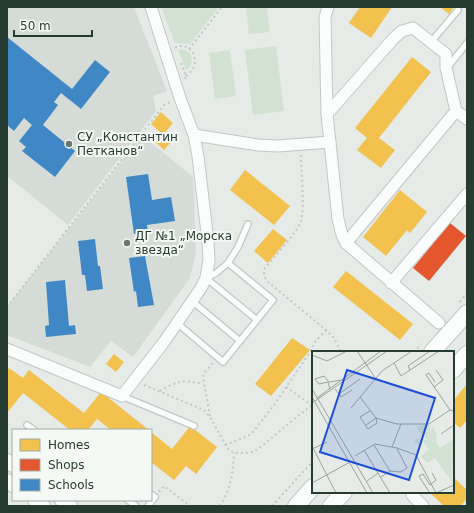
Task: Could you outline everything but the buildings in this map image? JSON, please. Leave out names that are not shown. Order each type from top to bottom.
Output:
[{"type":"main road","points":[[433,351],[464,321]]},
{"type":"main road","points":[[454,369],[467,354]]},
{"type":"main road","points":[[296,506],[312,488]]},
{"type":"main road","points":[[331,506],[343,493]]},
{"type":"street","points":[[7,349],[122,396],[202,288],[206,278],[209,260],[198,156],[194,135],[180,98],[151,7]]},
{"type":"street","points":[[328,7],[325,17],[327,114],[338,219],[342,235],[346,243],[439,323]]},
{"type":"street","points":[[327,114],[402,31],[413,28],[446,54],[446,68],[456,111],[467,119]]},
{"type":"street","points":[[346,243],[456,111]]},
{"type":"street","points":[[194,135],[258,145],[278,146],[330,142]]},
{"type":"street","points":[[391,283],[467,194]]},
{"type":"street","points":[[412,495],[423,506]]},
{"type":"lane","points":[[431,42],[458,10]]},
{"type":"lane","points":[[446,68],[467,43]]},
{"type":"lane","points":[[248,224],[238,247],[228,263],[216,273],[206,278],[257,320]]},
{"type":"lane","points":[[177,323],[223,362],[273,300],[228,263]]},
{"type":"lane","points":[[192,301],[240,341]]},
{"type":"lane","points":[[122,396],[194,426]]},
{"type":"lane","points":[[27,425],[33,429]]},
{"type":"path","points":[[189,49],[222,7]]},
{"type":"path","points":[[7,307],[164,105],[180,98],[186,76],[194,68],[196,63],[193,53],[189,49],[180,46],[174,47],[177,54]]},
{"type":"path","points":[[180,61],[186,76]]},
{"type":"path","points":[[301,144],[301,221],[265,268],[264,272],[267,281],[334,338],[340,351]]},
{"type":"path","points":[[225,445],[248,436],[253,432],[286,387],[315,342],[326,330]]},
{"type":"path","points":[[217,357],[204,373],[203,384],[210,417],[225,445],[234,453],[253,452],[312,407]]},
{"type":"path","points":[[160,391],[182,381],[189,380],[203,384]]},
{"type":"path","points":[[134,381],[200,408],[210,417]]},
{"type":"path","points":[[286,387],[312,405]]},
{"type":"path","points":[[220,506],[227,496],[231,483],[234,453]]},
{"type":"path","points":[[272,506],[312,462]]},
{"type":"path","points":[[153,495],[164,486],[190,506]]},
{"type":"shaded area","name":"СУ „Константин Петканов“","points":[[7,7],[134,7],[167,91],[153,96],[156,111],[68,225],[7,176]]},
{"type":"shaded area","name":"ДГ №1 „Морска звезда“","points":[[142,135],[193,177],[196,252],[190,278],[133,357],[111,341],[90,367],[7,335],[7,307]]},
{"type":"green space","points":[[161,7],[219,7],[190,44],[175,43]]},
{"type":"green space","points":[[246,7],[267,7],[270,32],[249,34]]},
{"type":"green space","points":[[276,46],[284,111],[253,115],[245,50]]},
{"type":"green space","points":[[178,50],[186,51],[192,58],[191,65],[186,70]]},
{"type":"green space","points":[[230,50],[236,96],[215,99],[209,53]]},
{"type":"place","name":"СУ „Константин Петканов“","points":[[69,144]]},
{"type":"place","name":"ДГ №1 „Морска звезда“","points":[[127,243]]}]
